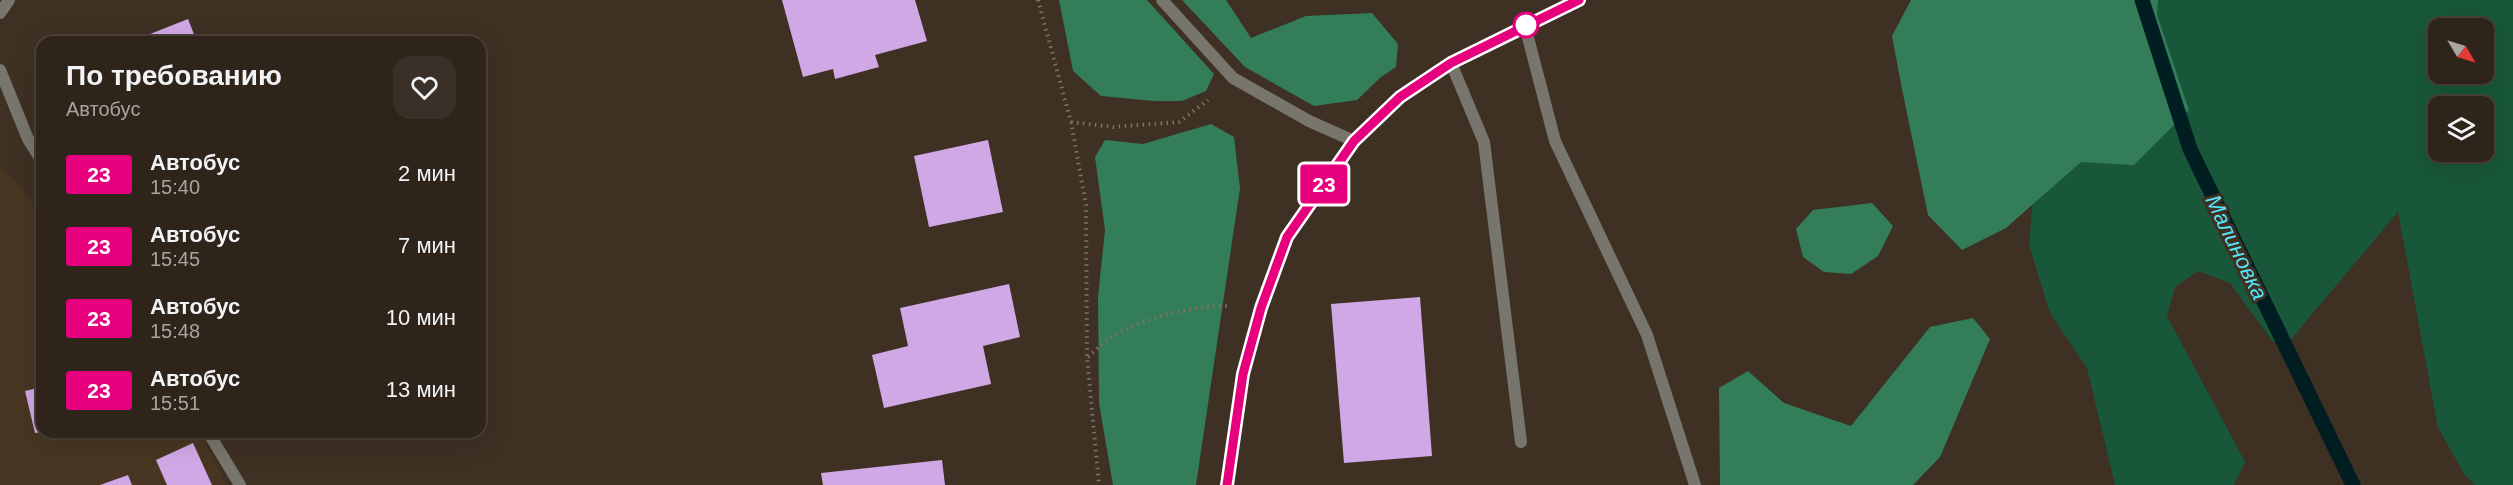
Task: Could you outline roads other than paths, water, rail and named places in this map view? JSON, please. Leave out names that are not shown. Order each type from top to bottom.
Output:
[{"type":"street","points":[[0,13],[9,0]]},
{"type":"street","points":[[1162,0],[1233,78],[1309,121],[1354,141]]},
{"type":"street","points":[[1227,485],[1243,374],[1261,308],[1287,237],[1354,141],[1400,97],[1451,63],[1579,0]]},
{"type":"street","points":[[1525,26],[1555,141],[1647,335],[1695,485]]},
{"type":"street","points":[[1451,63],[1484,142],[1521,442]]},
{"type":"street","points":[[0,70],[28,139],[36,152]]},
{"type":"street","points":[[212,438],[240,485]]},
{"type":"waterway","name":"Малиновка","points":[[2142,0],[2190,149],[2353,485]]}]
